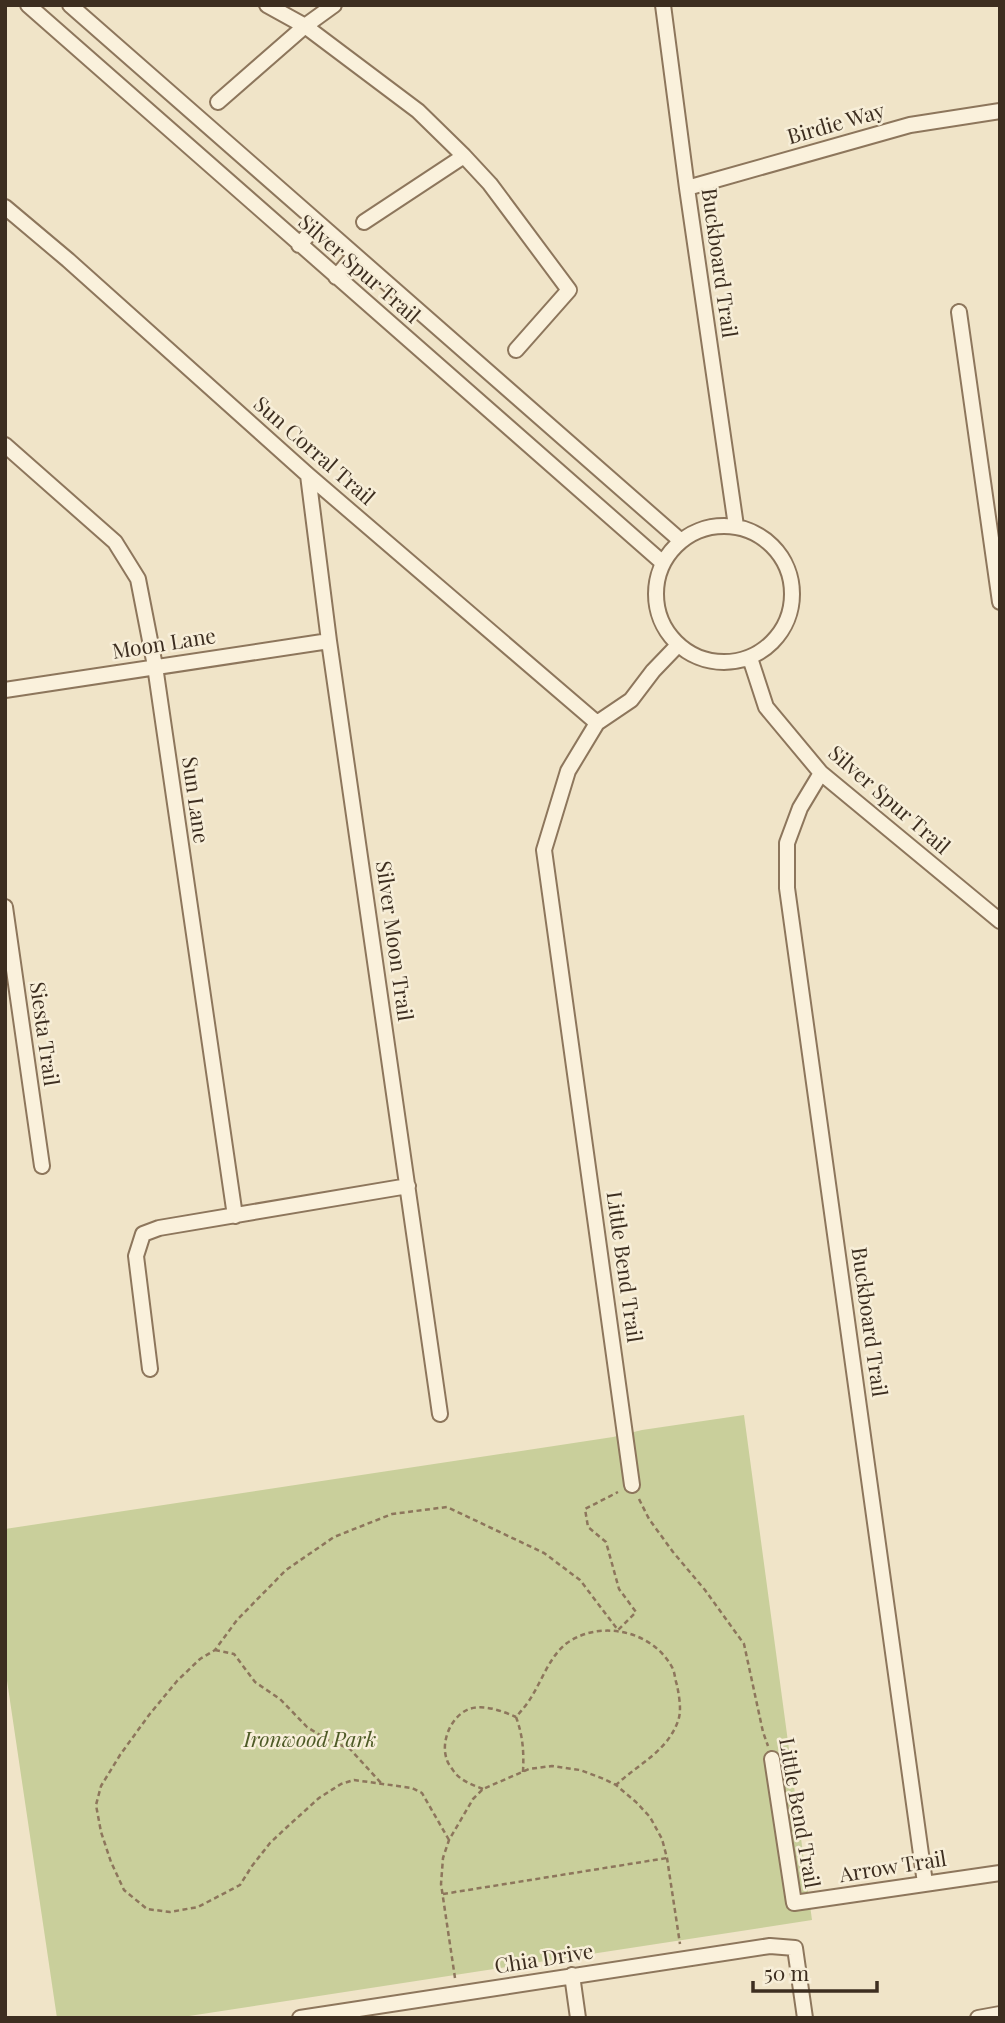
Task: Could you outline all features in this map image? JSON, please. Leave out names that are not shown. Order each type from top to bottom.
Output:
[{"type":"street","name":"Silver Spur Trail","points":[[27,5],[663,563]]},
{"type":"street","name":"Silver Spur Trail","points":[[70,5],[681,541]]},
{"type":"street","points":[[267,5],[305,26],[418,111],[490,184],[569,290],[516,350]]},
{"type":"street","points":[[218,102],[305,26],[334,5]]},
{"type":"street","name":"Buckboard Trail","points":[[663,5],[736,526]]},
{"type":"street","name":"Birdie Way","points":[[687,188],[910,125],[1000,111]]},
{"type":"street","points":[[364,222],[464,156]]},
{"type":"street","name":"Sun Corral Trail","points":[[5,207],[308,475],[597,723]]},
{"type":"street","points":[[299,244],[318,224]]},
{"type":"street","points":[[336,277],[354,256]]},
{"type":"street","points":[[959,312],[1000,602]]},
{"type":"street","name":"Sun Lane","points":[[5,445],[115,542],[138,579],[155,666],[234,1216]]},
{"type":"street","name":"Silver Moon Trail","points":[[308,475],[329,641],[440,1414]]},
{"type":"street","points":[[736,526],[763,537],[783,558],[792,586],[789,616],[775,641],[750,658],[725,663],[700,659],[678,645],[659,615],[657,578],[663,563],[681,541],[703,528],[736,526]]},
{"type":"street","name":"Moon Lane","points":[[5,690],[329,641]]},
{"type":"street","name":"Little Bend Trail","points":[[632,1485],[544,850],[568,771],[597,723],[631,701],[653,671],[678,645]]},
{"type":"street","name":"Silver Spur Trail","points":[[750,658],[766,707],[821,773],[1000,921]]},
{"type":"street","name":"Buckboard Trail","points":[[821,773],[800,808],[787,843],[787,888],[925,1883]]},
{"type":"street","name":"Siesta Trail","points":[[5,907],[42,1166]]},
{"type":"street","points":[[150,1369],[136,1256],[143,1234],[159,1228],[408,1186]]},
{"type":"street","name":"Little Bend Trail","points":[[772,1759],[793,1903]]},
{"type":"street","name":"Arrow Trail","points":[[793,1903],[1000,1873]]},
{"type":"street","name":"Chia Drive","points":[[300,2018],[356,2014],[572,1975],[769,1946],[795,1948],[805,2018]]},
{"type":"street","points":[[572,1975],[578,2018]]},
{"type":"street","points":[[978,2018],[1000,2014]]},
{"type":"path","points":[[618,1630],[636,1612],[619,1589],[606,1542],[588,1527],[585,1509],[632,1485]]},
{"type":"path","name":"Little Bend Trail","points":[[632,1485],[649,1519],[744,1644],[763,1732],[772,1759]]},
{"type":"path","points":[[449,1840],[422,1793],[412,1788],[354,1780],[341,1784],[319,1798],[270,1843],[240,1885],[198,1907],[170,1912],[147,1909],[124,1890],[101,1832],[96,1805],[101,1786],[120,1755],[170,1690],[200,1659],[215,1650],[237,1620],[286,1570],[334,1537],[392,1514],[447,1507],[544,1553],[580,1580],[618,1630]]},
{"type":"path","points":[[516,1717],[531,1698],[555,1653],[565,1644],[578,1636],[618,1630],[642,1638],[658,1650],[673,1669],[679,1696],[679,1719],[668,1741],[616,1785]]},
{"type":"path","points":[[215,1650],[234,1654],[255,1682],[280,1699],[307,1727],[350,1749],[383,1785]]},
{"type":"path","points":[[483,1789],[468,1784],[457,1775],[446,1759],[448,1731],[456,1718],[469,1709],[486,1708],[516,1717],[524,1749],[523,1772]]},
{"type":"path","points":[[455,1978],[443,1894],[443,1858],[449,1840],[473,1799],[483,1789],[523,1772],[552,1766],[580,1770],[616,1785],[649,1817],[662,1839],[667,1858],[680,1944]]},
{"type":"path","points":[[443,1894],[667,1858]]},
{"type":"green space","name":"Ironwood Park","points":[[744,1415],[812,1920],[176,2018],[57,2018],[5,1667],[5,1529]]}]
